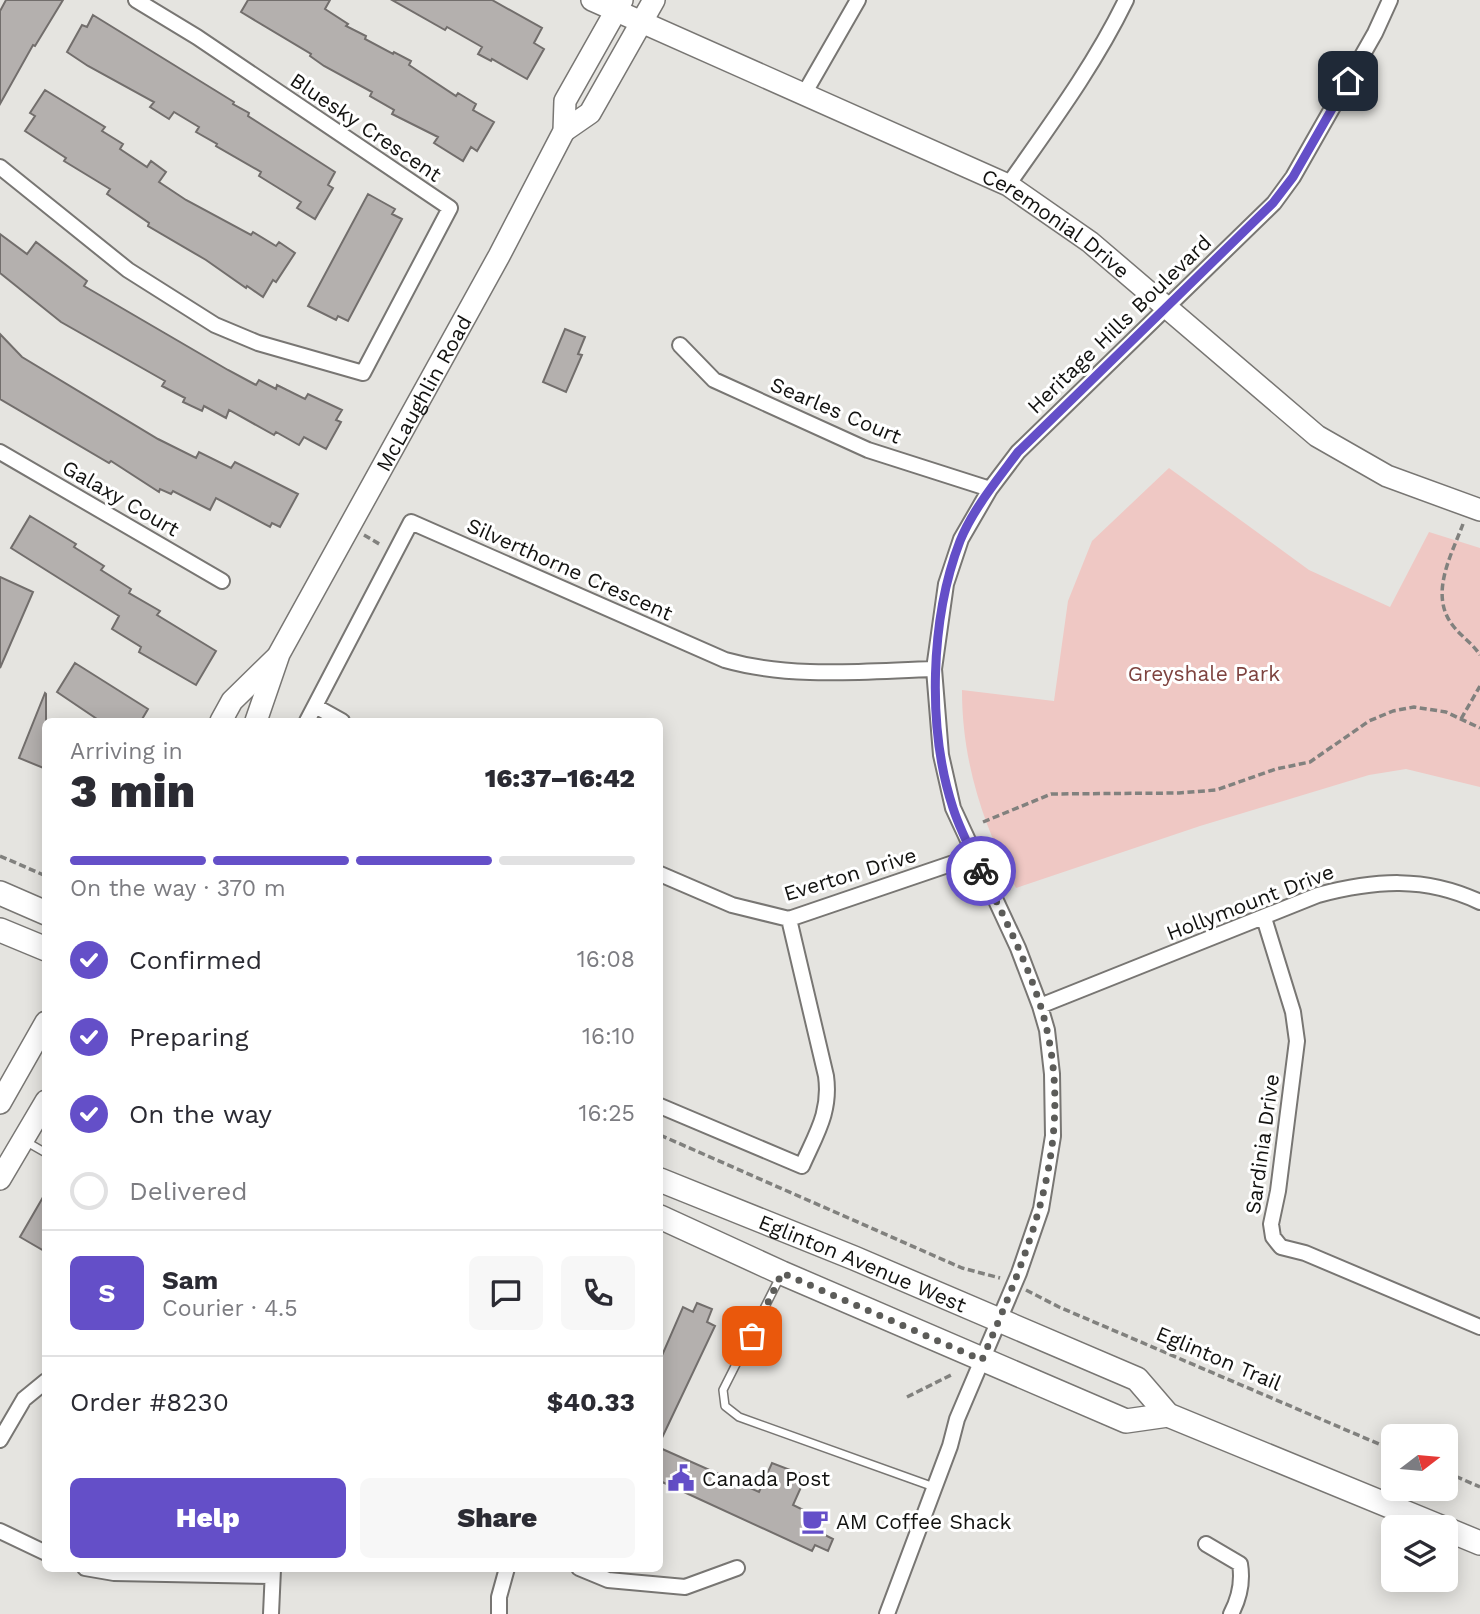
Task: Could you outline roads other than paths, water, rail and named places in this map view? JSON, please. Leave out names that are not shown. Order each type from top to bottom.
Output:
[{"type":"main road","points":[[0,893],[42,911]]},
{"type":"main road","points":[[0,930],[42,947]]},
{"type":"main road","name":"Eglinton Avenue West","points":[[663,1181],[1137,1379],[1168,1415],[1412,1515]]},
{"type":"main road","name":"Eglinton Avenue West","points":[[663,1218],[782,1273],[1126,1421],[1168,1415]]},
{"type":"main road","name":"Eglinton Avenue West","points":[[1458,1534],[1480,1544]]},
{"type":"street","name":"Bluesky Crescent","points":[[0,167],[128,270],[215,324],[258,343],[363,373],[450,208],[197,37],[136,0]]},
{"type":"street","name":"Ceremonial Drive","points":[[592,0],[619,5],[641,22],[1008,185],[1090,242],[1317,436],[1387,476],[1474,508]]},
{"type":"street","name":"McLaughlin Road","points":[[564,131],[590,113],[654,0]]},
{"type":"street","points":[[804,94],[858,0]]},
{"type":"street","points":[[1008,185],[1076,87],[1126,0]]},
{"type":"street","name":"Heritage Hills Boulevard","points":[[887,1614],[957,1419],[1019,1273],[1041,1209],[1050,1161],[1054,1091],[1040,1006],[1018,948],[953,808],[941,755],[934,669],[946,584],[961,539],[990,489],[1018,452],[1237,240],[1293,177],[1375,33],[1390,0]]},
{"type":"street","name":"McLaughlin Road","points":[[257,718],[279,654],[499,256],[564,131],[565,101],[619,5]]},
{"type":"street","name":"Searles Court","points":[[680,345],[714,380],[869,450],[990,489]]},
{"type":"street","name":"Galaxy Court","points":[[2,458],[222,581]]},
{"type":"street","name":"Silverthorne Crescent","points":[[309,718],[411,522],[725,660],[782,672],[934,669]]},
{"type":"street","name":"McLaughlin Road","points":[[222,718],[232,701],[279,654]]},
{"type":"street","points":[[315,706],[337,718]]},
{"type":"street","name":"Everton Drive","points":[[663,875],[732,905],[789,919],[974,856]]},
{"type":"street","name":"Hollymount Drive","points":[[1040,1006],[1318,895],[1358,885],[1414,883],[1450,889],[1480,902]]},
{"type":"street","name":"Sardinia Drive","points":[[1264,918],[1293,1012],[1297,1041],[1278,1191],[1270,1224],[1273,1237],[1281,1247],[1305,1252],[1480,1327]]},
{"type":"street","points":[[663,1106],[802,1166],[826,1114],[828,1094],[789,919]]},
{"type":"street","points":[[0,1103],[42,1029]]},
{"type":"street","points":[[0,1179],[42,1108]]},
{"type":"street","points":[[0,1440],[24,1399],[42,1384]]},
{"type":"street","points":[[0,1531],[42,1551]]},
{"type":"street","points":[[1206,1544],[1240,1564],[1243,1580],[1231,1614]]},
{"type":"street","points":[[589,1572],[608,1580],[685,1587],[737,1568]]},
{"type":"street","points":[[108,1572],[273,1572],[271,1614]]},
{"type":"street","points":[[499,1614],[499,1597],[507,1572]]},
{"type":"lane","points":[[23,1141],[42,1151]]},
{"type":"lane","points":[[782,1273],[723,1390],[725,1406],[733,1415],[934,1488]]},
{"type":"place","name":"Canada Post","points":[[681,1478]]},
{"type":"place","name":"AM Coffee Shack","points":[[815,1521]]},
{"type":"park label","name":"Greyshale Park","points":[[1204,673]]}]
